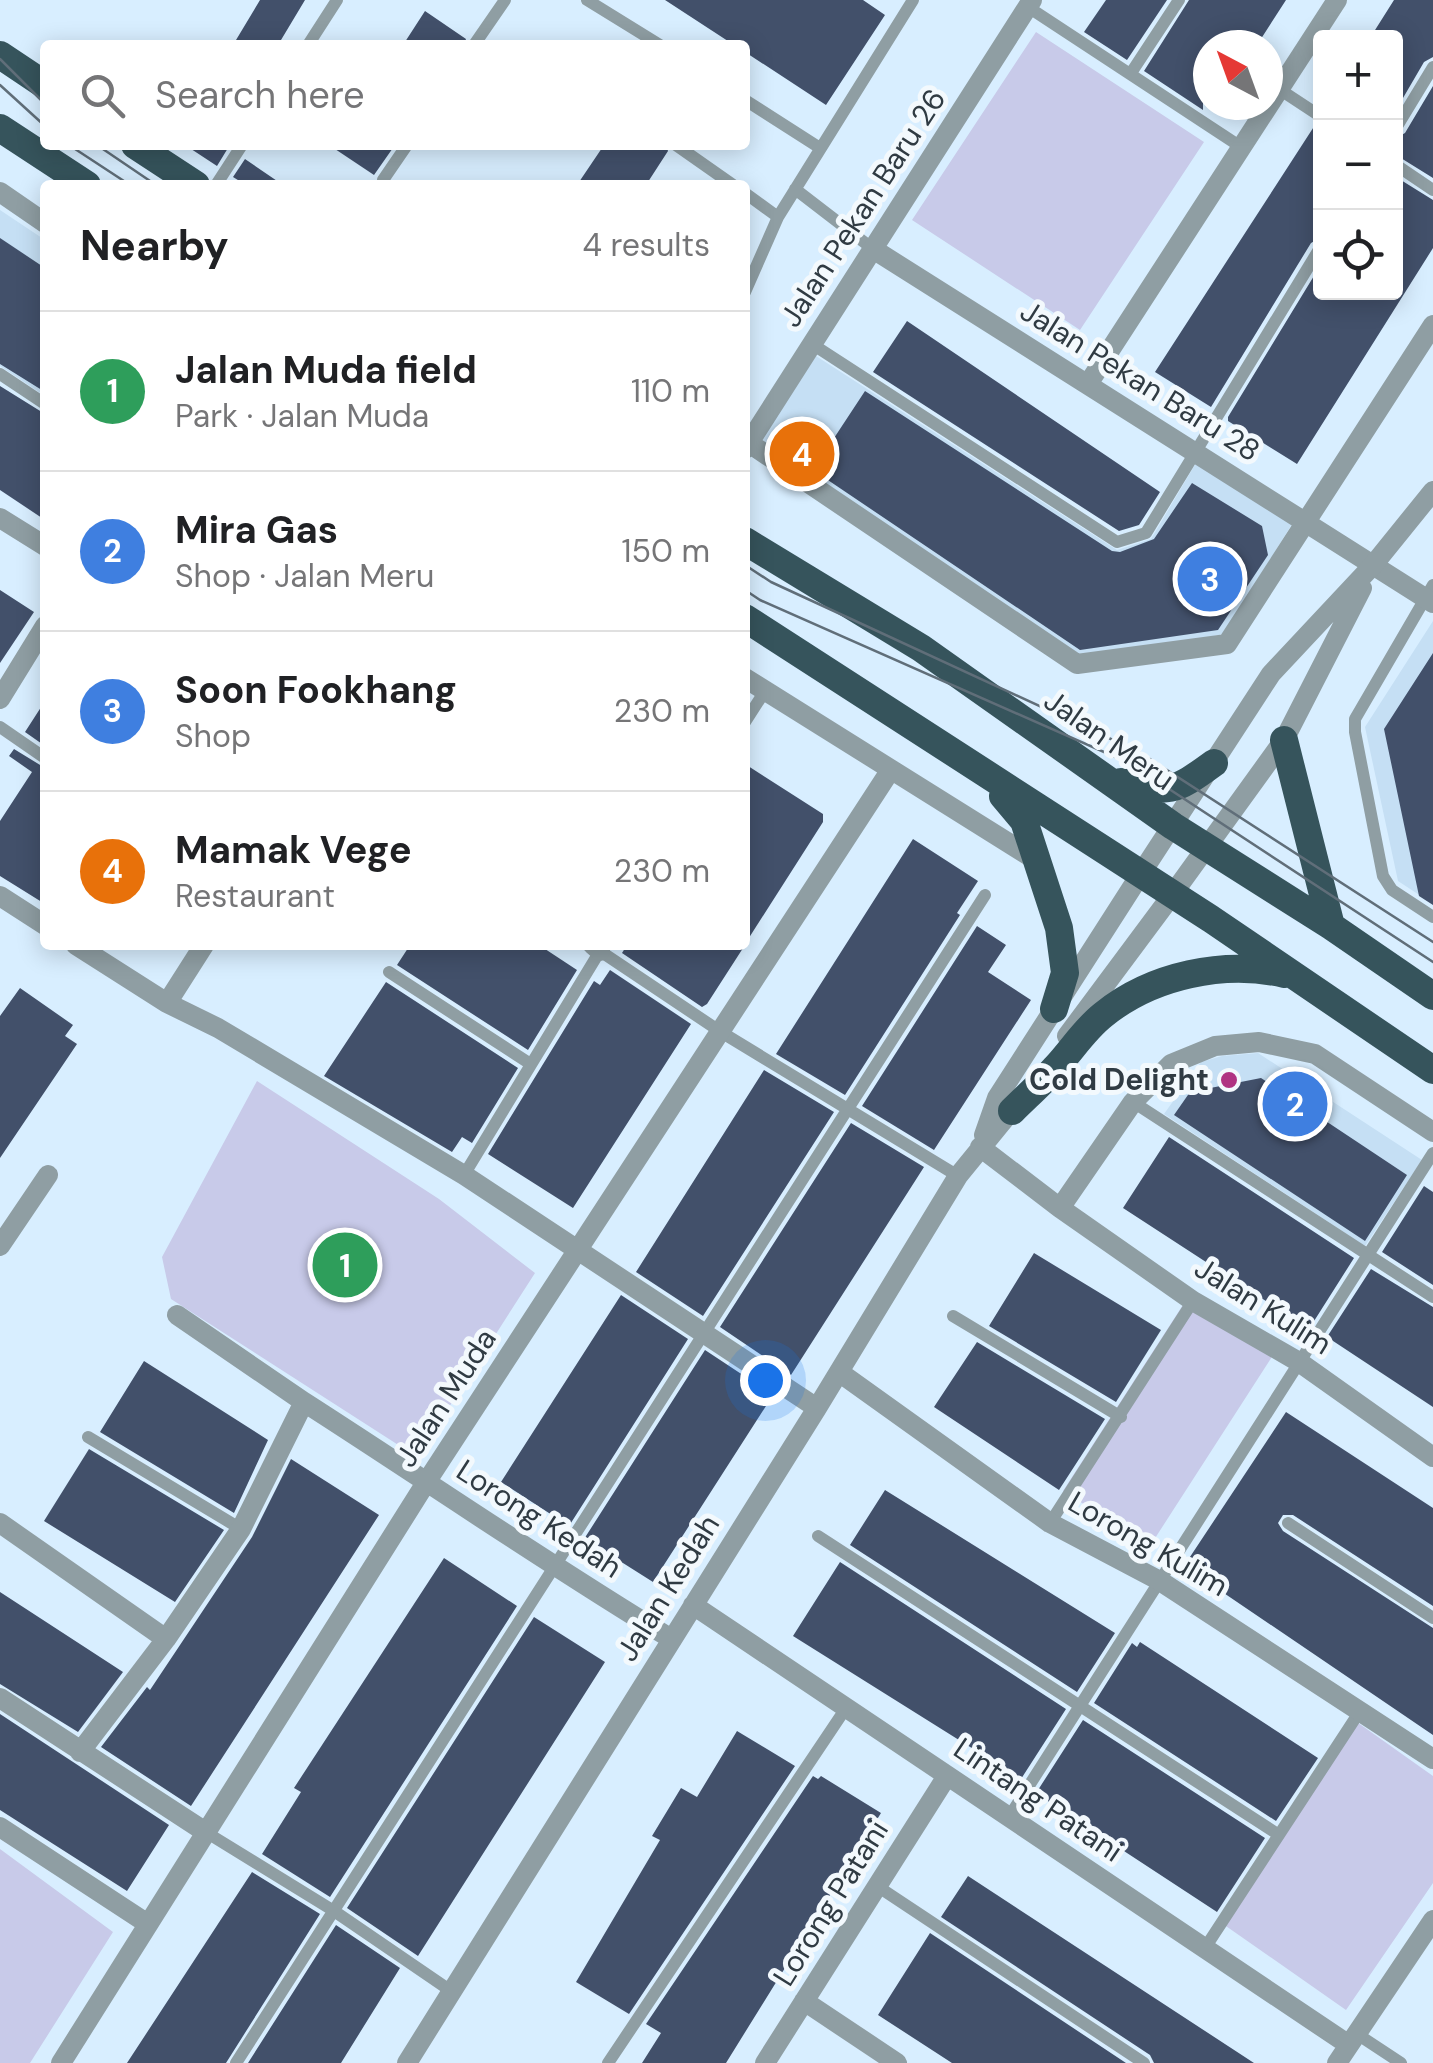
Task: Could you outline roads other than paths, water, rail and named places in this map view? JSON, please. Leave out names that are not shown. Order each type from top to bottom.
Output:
[{"type":"highway","points":[[0,55],[40,82]]},
{"type":"highway","points":[[0,128],[79,180]]},
{"type":"highway","points":[[144,150],[188,180]]},
{"type":"highway","name":"Jalan Meru","points":[[750,544],[921,648],[1173,826],[1433,996]]},
{"type":"highway","points":[[750,621],[1433,1070]]},
{"type":"highway","points":[[1284,740],[1331,926]]},
{"type":"highway","points":[[1110,780],[1174,789],[1214,763]]},
{"type":"highway","points":[[986,775],[1024,821],[1059,928],[1065,974],[1054,1010]]},
{"type":"highway","points":[[1012,1110],[1105,1013],[1144,991],[1216,968],[1262,969],[1294,976],[1403,1051]]},
{"type":"street","points":[[1283,84],[1337,0]]},
{"type":"street","name":"Jalan Pekan Baru 26","points":[[750,441],[1030,4]]},
{"type":"street","points":[[1088,384],[1259,120]]},
{"type":"street","points":[[0,192],[40,220]]},
{"type":"street","name":"Jalan Pekan Baru 28","points":[[873,248],[1374,564],[1430,595]]},
{"type":"street","points":[[750,448],[1077,664],[1227,644],[1433,324]]},
{"type":"street","points":[[980,1147],[997,1098],[1271,674],[1374,564],[1433,491]]},
{"type":"street","points":[[0,518],[40,543]]},
{"type":"street","points":[[980,1147],[1012,1110],[1284,740],[1374,564]]},
{"type":"street","points":[[0,699],[8,667],[40,632]]},
{"type":"street","points":[[750,681],[1038,862]]},
{"type":"street","name":"Jalan Muda","points":[[61,2063],[427,1481],[890,771]]},
{"type":"street","points":[[0,896],[40,922]]},
{"type":"street","points":[[84,950],[167,1004],[218,1028],[464,1175],[817,1408]]},
{"type":"street","points":[[167,1004],[201,950]]},
{"type":"street","points":[[1060,1208],[1133,1102],[1171,1064],[1215,1046],[1259,1042],[1316,1054],[1433,1132]]},
{"type":"street","name":"Jalan Kedah","points":[[407,2063],[958,1176],[980,1147]]},
{"type":"street","name":"Jalan Kulim","points":[[980,1147],[1193,1301],[1300,1362],[1433,1457]]},
{"type":"street","points":[[0,1246],[48,1175]]},
{"type":"street","name":"Lorong Kedah","points":[[177,1316],[553,1568],[670,1638]]},
{"type":"street","name":"Lorong Kulim","points":[[839,1372],[1050,1523],[1160,1580],[1433,1759]]},
{"type":"street","points":[[80,1752],[166,1639],[240,1528],[304,1402]]},
{"type":"street","points":[[0,1523],[166,1639]]},
{"type":"street","name":"Lintang Patani","points":[[693,1606],[1348,2047]]},
{"type":"street","points":[[0,1698],[204,1831]]},
{"type":"street","name":"Lorong Patani","points":[[765,2063],[947,1776]]},
{"type":"street","points":[[0,1827],[148,1924]]},
{"type":"street","points":[[1348,2047],[1433,1920]]},
{"type":"street","points":[[804,2001],[896,2063]]},
{"type":"lane","points":[[311,40],[338,0]]},
{"type":"lane","points":[[477,40],[505,0]]},
{"type":"lane","points":[[587,0],[652,40]]},
{"type":"lane","points":[[750,277],[778,216],[914,0]]},
{"type":"lane","points":[[1131,73],[1178,0]]},
{"type":"lane","points":[[1030,4],[1241,147]]},
{"type":"lane","points":[[1401,120],[1433,68]]},
{"type":"lane","points":[[1283,93],[1313,112]]},
{"type":"lane","points":[[750,103],[820,148]]},
{"type":"lane","points":[[219,180],[238,150]]},
{"type":"lane","points":[[383,180],[404,150]]},
{"type":"lane","points":[[683,150],[726,180]]},
{"type":"lane","points":[[1403,170],[1433,190]]},
{"type":"lane","points":[[795,189],[873,248]]},
{"type":"lane","points":[[750,196],[778,216]]},
{"type":"lane","points":[[812,344],[1117,542],[1146,533],[1313,259]]},
{"type":"lane","points":[[0,374],[40,401]]},
{"type":"lane","points":[[1430,595],[1355,719],[1355,732],[1383,876],[1392,890],[1433,917]]},
{"type":"lane","points":[[750,714],[764,691]]},
{"type":"lane","points":[[0,727],[40,755]]},
{"type":"lane","points":[[236,2063],[984,895]]},
{"type":"lane","points":[[464,1175],[597,950]]},
{"type":"lane","points":[[603,950],[721,1032],[958,1176]]},
{"type":"lane","points":[[390,972],[530,1063]]},
{"type":"lane","points":[[1133,1102],[1433,1297]]},
{"type":"lane","points":[[1009,1817],[1433,1152]]},
{"type":"lane","points":[[1050,1523],[1193,1301]]},
{"type":"lane","points":[[953,1316],[1121,1416]]},
{"type":"lane","points":[[88,1438],[240,1528]]},
{"type":"lane","points":[[1288,1523],[1433,1618]]},
{"type":"lane","points":[[818,1536],[1279,1836]]},
{"type":"lane","points":[[608,2063],[846,1708]]},
{"type":"lane","points":[[1205,1948],[1360,1711]]},
{"type":"lane","points":[[204,1831],[334,1911],[452,1991]]},
{"type":"lane","points":[[877,1886],[1144,2063]]},
{"type":"lane","points":[[1348,2047],[1401,2063]]},
{"type":"tram line","points":[[0,59],[40,99]]},
{"type":"tram line","points":[[0,85],[40,121]]},
{"type":"tram line","points":[[77,150],[122,180]]},
{"type":"tram line","points":[[104,150],[149,180]]},
{"type":"tram line","points":[[750,568],[771,582],[1139,752],[1433,942]]},
{"type":"tram line","points":[[750,593],[1131,764],[1433,962]]},
{"type":"place","name":"Mamak Vege","points":[[802,454]]},
{"type":"place","name":"Soon Fookhang","points":[[1210,579]]},
{"type":"place","name":"Cold Delight","points":[[1229,1080]]},
{"type":"place","name":"Mira Gas","points":[[1295,1104]]},
{"type":"place","name":"Jalan Muda field","points":[[345,1265]]}]
